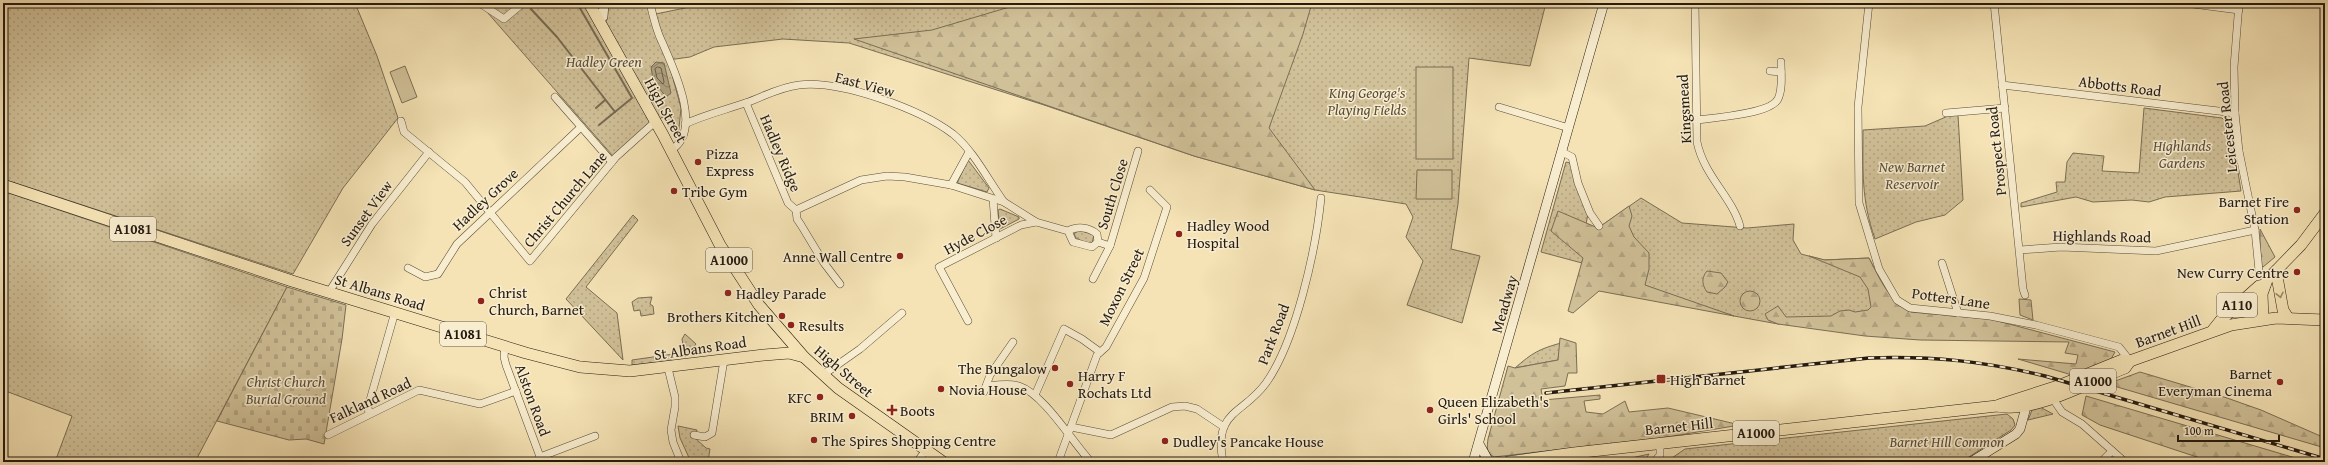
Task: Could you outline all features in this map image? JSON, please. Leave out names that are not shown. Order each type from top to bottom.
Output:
[{"type":"main road","name":"A1000","points":[[589,3],[599,19]]},
{"type":"main road","name":"High Street","points":[[599,19],[656,121],[734,269],[759,305],[785,334],[791,348]]},
{"type":"main road","name":"St Albans Road","points":[[3,185],[171,242],[329,292],[505,346],[580,367],[627,371],[668,368],[775,354],[791,348],[804,357]]},
{"type":"main road","name":"A110","points":[[2213,330],[2221,320],[2254,290],[2265,284],[2301,245],[2325,213]]},
{"type":"main road","name":"A110","points":[[2276,271],[2283,310],[2288,318]]},
{"type":"main road","name":"A110","points":[[2263,319],[2262,294],[2265,284]]},
{"type":"main road","name":"A1000","points":[[2263,319],[2288,318],[2325,320]]},
{"type":"main road","name":"Barnet Hill","points":[[2020,403],[2040,392],[2122,360],[2130,361],[2213,330],[2263,319]]},
{"type":"main road","points":[[775,354],[783,344],[785,334]]},
{"type":"main road","name":"High Street","points":[[804,357],[854,401],[943,462]]},
{"type":"main road","name":"Barnet Hill","points":[[1509,462],[1660,443],[2020,403],[2051,396],[2125,368],[2130,361]]},
{"type":"street","points":[[472,3],[481,4],[504,19],[524,3]]},
{"type":"street","points":[[599,19],[603,17],[604,3]]},
{"type":"street","points":[[650,3],[661,42],[676,73],[684,103],[685,124],[680,144],[671,150]]},
{"type":"street","name":"Meadway","points":[[1473,462],[1604,3]]},
{"type":"street","name":"Kingsmead","points":[[1695,3],[1697,142],[1703,161],[1736,216],[1740,226]]},
{"type":"street","name":"Potters Lane","points":[[1869,3],[1858,106],[1858,180],[1861,210],[1880,269],[1897,300],[1910,308],[2021,322],[2115,346],[2124,351],[2130,361]]},
{"type":"street","name":"Prospect Road","points":[[1994,3],[2023,289],[2026,295]]},
{"type":"street","points":[[2185,3],[2239,6]]},
{"type":"street","name":"Leicester Road","points":[[2239,6],[2234,67],[2235,113],[2239,151],[2255,230],[2259,271]]},
{"type":"street","points":[[1696,120],[1768,109],[1780,96],[1781,62]]},
{"type":"street","points":[[1770,71],[1781,72]]},
{"type":"street","name":"East View","points":[[685,124],[746,103],[786,87],[800,85],[849,90],[881,99],[927,118],[954,134],[969,152],[1004,202]]},
{"type":"street","name":"Abbotts Road","points":[[2002,85],[2235,113]]},
{"type":"street","points":[[555,97],[612,162]]},
{"type":"street","name":"Hadley Ridge","points":[[746,103],[788,203],[796,210],[797,219],[800,225],[824,263],[840,284]]},
{"type":"street","points":[[1499,107],[1569,128]]},
{"type":"street","points":[[1946,113],[2005,108]]},
{"type":"street","name":"Christ Church Lane","points":[[401,121],[404,132],[465,182],[530,261],[612,162],[656,121]]},
{"type":"street","name":"Hadley Grove","points":[[408,268],[425,277],[438,274],[456,244],[580,127]]},
{"type":"street","name":"South Close","points":[[1093,279],[1110,246],[1138,151]]},
{"type":"street","name":"Sunset View","points":[[329,292],[372,224],[429,152]]},
{"type":"street","points":[[950,185],[969,152]]},
{"type":"street","points":[[1562,152],[1572,157],[1578,183],[1590,213],[1599,226]]},
{"type":"street","points":[[796,210],[870,178],[905,177],[950,185],[1004,202],[1036,222]]},
{"type":"street","name":"Moxon Street","points":[[1058,462],[1100,352],[1106,347],[1144,278],[1167,211],[1167,207],[1150,190]]},
{"type":"street","name":"Park Road","points":[[1223,462],[1221,441],[1224,427],[1233,412],[1253,397],[1265,384],[1282,353],[1312,257],[1321,198]]},
{"type":"street","points":[[994,199],[996,238]]},
{"type":"street","name":"South Close","points":[[1036,222],[1068,231],[1078,227],[1093,231],[1097,234],[1098,242]]},
{"type":"street","name":"Hyde Close","points":[[968,321],[939,268],[1021,225],[1036,222]]},
{"type":"street","name":"Highlands Road","points":[[2020,250],[2061,247],[2156,251],[2255,230]]},
{"type":"street","name":"South Close","points":[[1068,231],[1073,242],[1092,248],[1098,242]]},
{"type":"street","name":"South Close","points":[[1098,242],[1110,246]]},
{"type":"street","points":[[1942,263],[1958,313]]},
{"type":"street","points":[[370,414],[368,407],[395,312]]},
{"type":"street","points":[[823,375],[860,349],[902,313]]},
{"type":"street","name":"Moxon Street","points":[[1035,396],[1064,330],[1082,339],[1100,352]]},
{"type":"street","points":[[1013,342],[990,375],[985,389],[1020,386],[1035,396],[1070,430],[1091,462]]},
{"type":"street","name":"Alston Road","points":[[505,346],[504,356],[506,365],[541,460]]},
{"type":"street","points":[[694,435],[705,437],[712,434],[724,360]]},
{"type":"street","points":[[668,368],[675,397],[675,407],[670,430],[681,462]]},
{"type":"street","points":[[2051,396],[2058,386]]},
{"type":"street","name":"Falkland Road","points":[[328,434],[419,390],[480,404],[516,391]]},
{"type":"street","points":[[2040,392],[2051,396],[2062,412],[2082,424],[2124,462]]},
{"type":"street","points":[[1971,462],[2013,436],[2020,429],[2025,411],[2020,403]]},
{"type":"street","points":[[1070,430],[1111,435],[1172,407],[1185,406],[1197,409],[1224,427]]},
{"type":"street","points":[[541,460],[595,436]]},
{"type":"street","points":[[1654,462],[1660,455],[1660,443]]},
{"type":"street","points":[[1479,444],[1489,462]]},
{"type":"street","points":[[917,462],[926,450]]},
{"type":"street","points":[[2101,462],[2112,451]]},
{"type":"green space","points":[[3,3],[355,3],[377,56],[398,118],[343,188],[293,274],[3,179]]},
{"type":"green space","name":"King George's Playing Fields","points":[[471,3],[648,3],[651,15],[709,3],[1546,3],[1530,66],[1469,58],[1458,204],[1451,249],[1480,256],[1462,323],[1407,305],[1423,261],[1406,237],[1413,217],[1406,204],[1315,190],[1194,156],[1044,105],[849,43],[783,39],[714,47],[690,57],[668,60],[681,108],[678,138],[677,139],[663,117],[646,126],[613,156],[487,12],[480,5]]},
{"type":"green space","points":[[1023,3],[1312,3],[1303,34],[1269,128],[1315,190],[1194,156],[854,39],[932,30]]},
{"type":"green space","points":[[405,66],[417,97],[402,103],[390,72]]},
{"type":"green space","points":[[1416,67],[1453,67],[1453,159],[1416,159]]},
{"type":"green space","name":"Highlands Gardens","points":[[2144,108],[2222,118],[2231,127],[2241,191],[2165,197],[2149,202],[2132,200],[2093,202],[2076,197],[2021,207],[2021,203],[2057,192],[2056,182],[2065,182],[2067,162],[2073,153],[2104,156],[2102,171],[2139,173]]},
{"type":"green space","name":"New Barnet Reservoir","points":[[1958,115],[1963,200],[1945,215],[1916,222],[1875,239],[1870,225],[1865,198],[1863,172],[1863,130],[1925,126],[1948,116]]},
{"type":"green space","points":[[968,160],[989,188],[987,192],[957,183]]},
{"type":"green space","points":[[1566,162],[1570,163],[1588,214],[1586,224],[1598,228],[1641,198],[1682,223],[1747,228],[1794,224],[1793,240],[1801,254],[1824,260],[1869,258],[1891,296],[1911,312],[1778,324],[1734,316],[1682,300],[1616,274],[1583,259],[1582,263],[1541,252]]},
{"type":"green space","points":[[1417,170],[1452,170],[1452,199],[1416,199]]},
{"type":"green space","points":[[3,191],[287,287],[195,462],[55,462],[72,416],[3,390]]},
{"type":"green space","points":[[1629,206],[1632,216],[1629,226],[1634,237],[1649,253],[1649,269],[1645,285],[1734,316],[1599,291],[1573,313],[1568,311],[1583,258],[1551,231],[1558,211],[1598,228]]},
{"type":"green space","points":[[1000,209],[1019,217],[1019,219],[1000,229],[998,210]]},
{"type":"green space","points":[[633,215],[638,220],[586,287],[617,313],[623,360],[566,299]]},
{"type":"green space","points":[[2260,229],[2275,257],[2263,267],[2260,264]]},
{"type":"green space","points":[[1079,230],[1094,235],[1092,243],[1088,244],[1076,238],[1074,234]]},
{"type":"green space","points":[[1809,256],[1825,260],[1869,258],[1891,296],[1911,312],[1990,319],[2115,352],[2111,359],[2072,375],[2018,359],[2076,364],[2078,355],[2065,353],[2069,342],[1920,340],[1865,336],[1778,324],[1768,320],[1765,314],[1778,306],[1786,317],[1831,316],[1840,311],[1849,310],[1855,312],[1868,310],[1871,307],[1868,289],[1860,277]]},
{"type":"green space","points":[[1707,271],[1721,273],[1728,282],[1717,294],[1707,292],[1704,287],[1703,279]]},
{"type":"green space","name":"Christ Church Burial Ground","points":[[287,287],[346,305],[342,339],[324,444],[306,439],[289,440],[217,421]]},
{"type":"green space","points":[[1750,291],[1757,294],[1760,301],[1757,308],[1750,311],[1743,308],[1740,301],[1743,294]]},
{"type":"green space","points":[[652,297],[650,304],[653,306],[654,314],[641,316],[640,310],[634,311],[632,302],[638,298]]},
{"type":"green space","points":[[2019,299],[2031,300],[2033,320],[2020,315]]},
{"type":"green space","points":[[685,334],[696,344],[685,357],[682,339]]},
{"type":"green space","points":[[1560,338],[1576,343],[1577,373],[1568,373],[1565,386],[1541,389],[1543,400],[1600,395],[1600,399],[1584,401],[1586,412],[1603,414],[1625,401],[1629,412],[1668,408],[1740,425],[1661,438],[1494,457],[1488,452],[1488,439],[1508,366],[1515,368],[1558,360]]},
{"type":"green space","points":[[1561,343],[1558,360],[1515,368],[1536,352]]},
{"type":"green space","points":[[674,354],[670,361],[632,365],[632,360]]},
{"type":"green space","points":[[2140,372],[2227,398],[2261,410],[2325,438],[2325,448],[2107,384]]},
{"type":"green space","points":[[2086,396],[2309,462],[2212,462],[2100,425],[2082,415]]},
{"type":"green space","points":[[2040,407],[2053,414],[2028,420],[2032,410]]},
{"type":"green space","name":"Barnet Hill Common","points":[[2007,414],[2013,419],[2015,425],[2011,430],[1961,462],[1666,462],[1685,449]]},
{"type":"green space","points":[[678,426],[697,430],[695,438],[706,448],[710,449],[708,461],[691,462],[680,438]]},
{"type":"green space","points":[[1649,454],[1644,462],[1573,462],[1584,460],[1627,459]]},
{"type":"water","points":[[656,62],[664,63],[671,93],[666,97],[653,80],[651,67]]},
{"type":"waterway","points":[[577,3],[632,98],[599,125]]},
{"type":"waterway","points":[[531,9],[557,37],[615,112]]},
{"type":"waterway","points":[[596,108],[605,100]]},
{"type":"railway","points":[[1546,393],[1869,358],[1936,359],[1979,363],[2045,376],[2325,459]]},
{"type":"place","name":"Pizza Express","points":[[698,162]]},
{"type":"place","name":"Tribe Gym","points":[[674,191]]},
{"type":"place","name":"Barnet Fire Station","points":[[2297,210]]},
{"type":"place","name":"Hadley Wood Hospital","points":[[1179,234]]},
{"type":"place","name":"Anne Wall Centre","points":[[900,256]]},
{"type":"place","name":"New Curry Centre","points":[[2297,272]]},
{"type":"place","name":"Hadley Parade","points":[[728,293]]},
{"type":"place","name":"Christ Church, Barnet","points":[[481,301]]},
{"type":"place","name":"Brothers Kitchen","points":[[782,316]]},
{"type":"place","name":"Results","points":[[791,325]]},
{"type":"place","name":"The Bungalow","points":[[1055,368]]},
{"type":"place","name":"High Barnet","points":[[1661,379]]},
{"type":"place","name":"Barnet Everyman Cinema","points":[[2280,382]]},
{"type":"place","name":"Harry F Rochats Ltd","points":[[1070,384]]},
{"type":"place","name":"Novia House","points":[[941,389]]},
{"type":"place","name":"KFC","points":[[820,397]]},
{"type":"place","name":"Boots","points":[[892,410]]},
{"type":"place","name":"Queen Elizabeth's Girls' School","points":[[1430,410]]},
{"type":"place","name":"BRIM","points":[[852,416]]},
{"type":"place","name":"The Spires Shopping Centre","points":[[814,440]]},
{"type":"place","name":"Dudley's Pancake House","points":[[1165,441]]},
{"type":"park label","name":"Hadley Green","points":[[604,61]]}]
